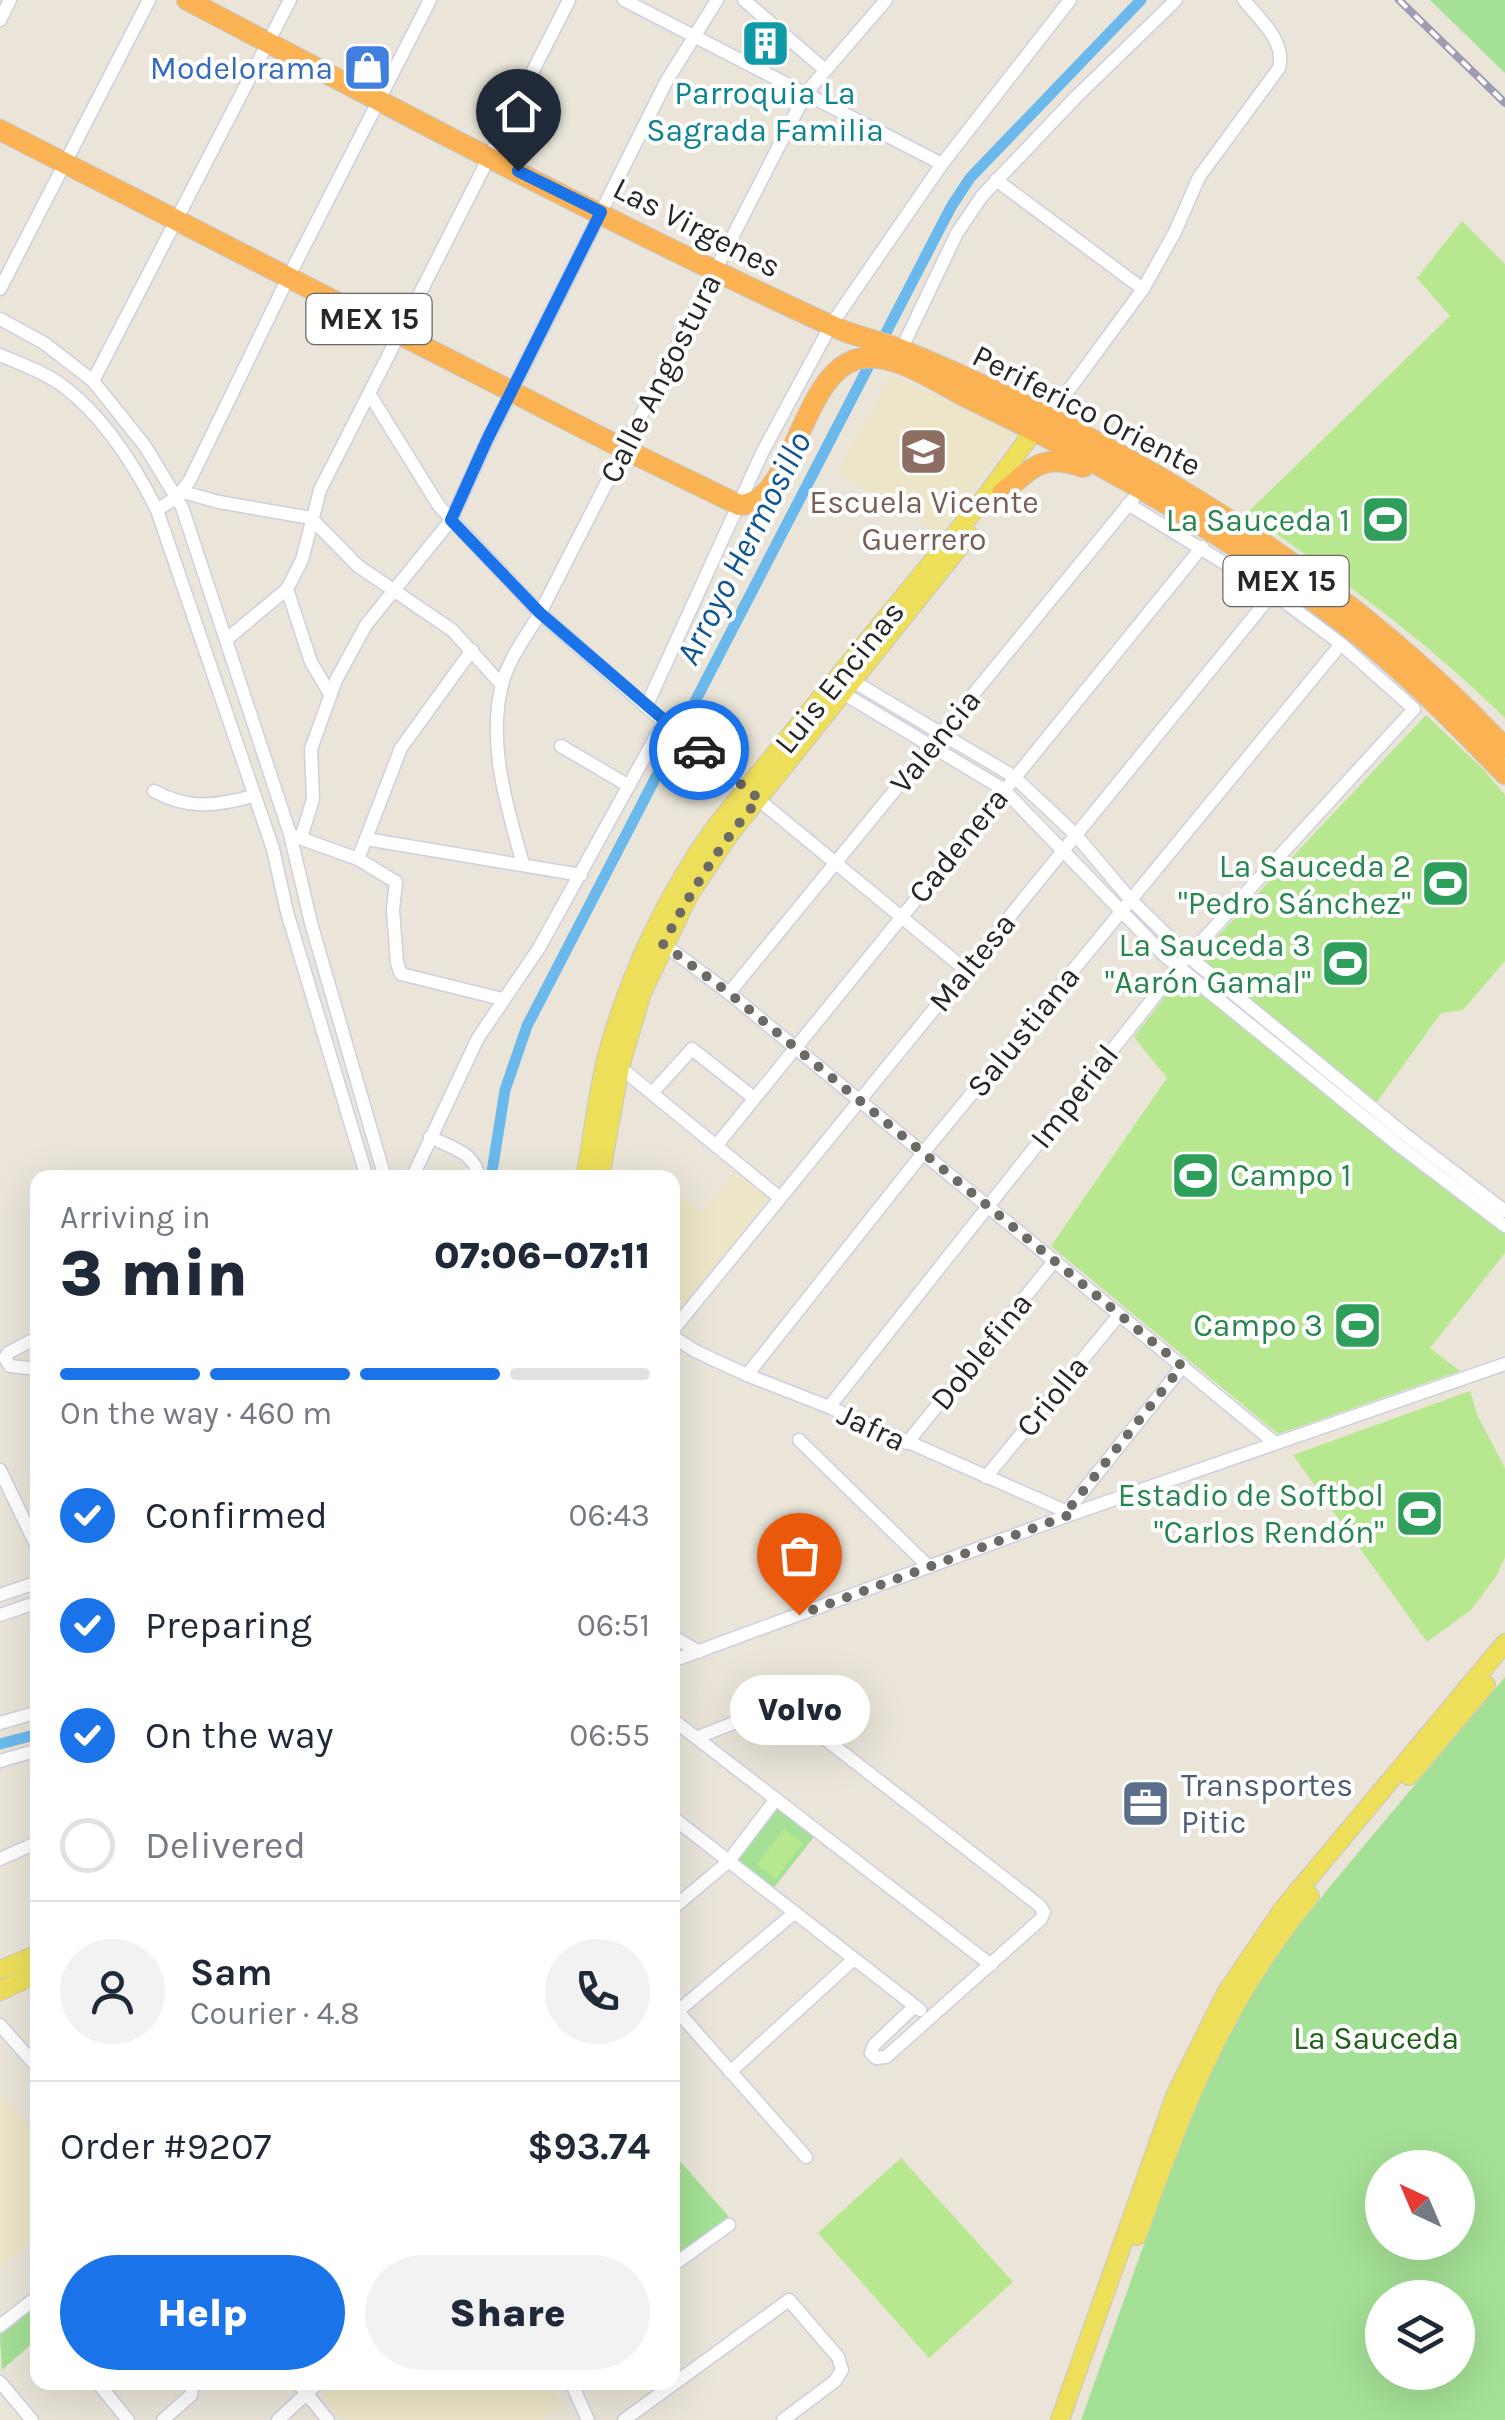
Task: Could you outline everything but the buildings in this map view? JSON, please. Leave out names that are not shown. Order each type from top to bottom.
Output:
[{"type":"highway","name":"Las Virgenes","points":[[187,0],[715,271],[831,325]]},
{"type":"highway","name":"MEX 15","points":[[0,130],[624,450],[740,505]]},
{"type":"highway","name":"MEX 15","points":[[831,325],[872,348]]},
{"type":"highway","name":"Periferico Oriente","points":[[872,348],[901,350],[1048,421],[1205,505],[1284,557],[1444,684],[1505,748]]},
{"type":"highway","name":"Periferico Oriente","points":[[872,348],[1048,421],[1133,492],[1230,544],[1354,631],[1460,727],[1505,774]]},
{"type":"highway","points":[[740,505],[752,504],[768,490],[834,374],[872,348]]},
{"type":"highway","points":[[1002,493],[1045,460],[1058,460],[1133,492]]},
{"type":"main road","points":[[587,1170],[613,1062],[642,993],[658,939],[753,794],[1002,493],[1048,421]]},
{"type":"main road","name":"Luis Encinas","points":[[843,684],[1048,421]]},
{"type":"main road","points":[[601,1170],[613,1062]]},
{"type":"main road","points":[[1060,2420],[1175,2096],[1226,1992],[1283,1909],[1505,1643]]},
{"type":"main road","points":[[1072,2420],[1190,2090],[1234,2002],[1299,1909],[1505,1662]]},
{"type":"main road","points":[[0,1970],[30,1957]]},
{"type":"main road","points":[[0,1991],[30,1977]]},
{"type":"street","points":[[0,20],[10,0]]},
{"type":"street","points":[[0,289],[149,0]]},
{"type":"street","points":[[93,381],[290,0]]},
{"type":"street","points":[[156,510],[180,494],[430,0]]},
{"type":"street","points":[[227,639],[287,589],[302,560],[320,490],[569,0]]},
{"type":"street","points":[[624,0],[942,164]]},
{"type":"street","points":[[295,836],[313,798],[311,749],[330,694],[358,637],[393,588],[451,520],[601,212],[692,36],[716,0]]},
{"type":"street","points":[[744,0],[824,69]]},
{"type":"street","name":"Calle Angostura","points":[[502,685],[806,93],[886,0]]},
{"type":"street","points":[[646,707],[762,452],[831,325],[942,164],[1070,0]]},
{"type":"street","points":[[901,350],[957,232],[996,180],[1176,0]]},
{"type":"street","points":[[1048,421],[1142,289],[1175,232],[1199,176],[1279,68],[1278,42],[1244,0]]},
{"type":"street","points":[[996,180],[1142,289]]},
{"type":"street","points":[[0,319],[44,343],[93,381],[180,494],[295,836],[334,1002],[383,1170]]},
{"type":"street","points":[[0,355],[45,375],[74,395],[107,432],[156,510],[272,849],[365,1170]]},
{"type":"street","points":[[370,395],[428,491],[540,613],[646,707],[966,970]]},
{"type":"street","points":[[1133,492],[1202,547],[1341,644]]},
{"type":"street","name":"Valencia","points":[[729,993],[1133,492]]},
{"type":"street","points":[[180,494],[311,518],[358,566],[437,618],[472,650],[502,685],[498,724],[500,774],[524,864]]},
{"type":"street","name":"Cadenera","points":[[716,1146],[1202,547]]},
{"type":"street","points":[[287,589],[315,674],[330,694]]},
{"type":"street","name":"Maltesa","points":[[680,1324],[1272,593]]},
{"type":"street","name":"Imperial","points":[[829,1407],[1183,961],[1414,709],[1341,644]]},
{"type":"street","name":"Salustiana","points":[[747,1375],[1341,644]]},
{"type":"street","points":[[358,858],[401,748],[472,650]]},
{"type":"street","points":[[843,684],[936,740],[1004,789],[1120,912],[1505,1226]]},
{"type":"street","points":[[416,1170],[478,1038],[539,948],[665,722]]},
{"type":"street","points":[[936,740],[1013,776],[1075,834],[1183,961]]},
{"type":"street","points":[[561,746],[629,786]]},
{"type":"street","points":[[154,791],[170,800],[196,805],[221,805],[253,796]]},
{"type":"street","points":[[295,836],[358,858],[396,882],[393,910],[400,974],[502,999]]},
{"type":"street","points":[[366,839],[581,875]]},
{"type":"street","points":[[658,939],[729,993],[1275,1443]]},
{"type":"street","points":[[315,1008],[334,1002]]},
{"type":"street","points":[[652,1093],[692,1049],[754,1098]]},
{"type":"street","points":[[613,1062],[780,1198]]},
{"type":"street","points":[[1368,1112],[1505,1211]]},
{"type":"street","points":[[430,1137],[471,1158],[477,1170]]},
{"type":"street","name":"Doblefina","points":[[908,1443],[1054,1260]]},
{"type":"street","name":"Criolla","points":[[986,1478],[1119,1314]]},
{"type":"street","name":"Jafra","points":[[680,1340],[695,1352],[747,1375],[1070,1512]]},
{"type":"street","points":[[30,1341],[5,1358],[10,1366],[30,1368]]},
{"type":"street","points":[[680,1658],[1070,1512],[1505,1364]]},
{"type":"street","points":[[1070,1512],[1182,1366]]},
{"type":"street","points":[[799,1440],[929,1567]]},
{"type":"street","points":[[0,1470],[30,1525]]},
{"type":"street","points":[[0,1595],[30,1585]]},
{"type":"street","points":[[0,1615],[30,1605]]},
{"type":"street","points":[[680,1641],[699,1652]]},
{"type":"street","points":[[698,1737],[784,1707],[1042,1909],[1041,1920],[886,2056],[880,2060],[872,2056],[874,2046],[915,2006]]},
{"type":"street","points":[[0,1724],[30,1715]]},
{"type":"street","points":[[680,1725],[990,1965]]},
{"type":"street","points":[[0,1760],[30,1752]]},
{"type":"street","points":[[680,1902],[728,1862],[776,1799]]},
{"type":"street","points":[[680,1823],[930,2017]]},
{"type":"street","points":[[0,1859],[30,1846]]},
{"type":"street","points":[[680,2004],[794,1914]]},
{"type":"street","points":[[730,2072],[854,1959]]},
{"type":"street","points":[[680,2014],[806,2157]]},
{"type":"street","points":[[0,2025],[30,2059]]},
{"type":"street","points":[[680,2260],[730,2225]]},
{"type":"street","points":[[680,2378],[783,2302],[794,2304],[838,2356],[842,2370],[836,2381],[783,2420]]},
{"type":"street","points":[[0,2326],[30,2305]]},
{"type":"street","points":[[0,2382],[32,2420]]},
{"type":"street","points":[[104,2390],[128,2420]]},
{"type":"street","points":[[163,2420],[192,2390]]},
{"type":"street","points":[[303,2390],[328,2420]]},
{"type":"street","points":[[278,2420],[313,2390]]},
{"type":"street","points":[[575,2390],[588,2420]]},
{"type":"street","points":[[624,2420],[664,2390]]},
{"type":"shaded area","name":"Escuela Vicente Guerrero","points":[[891,375],[1015,431],[939,533],[837,473]]},
{"type":"shaded area","points":[[737,1170],[770,1197],[680,1312],[680,1194],[703,1213]]},
{"type":"shaded area","points":[[0,2092],[30,2128],[30,2244],[0,2268]]},
{"type":"shaded area","points":[[327,2390],[555,2390],[559,2408],[542,2420],[343,2420],[322,2396]]},
{"type":"green space","points":[[1430,0],[1505,0],[1505,73]]},
{"type":"green space","points":[[1462,221],[1505,264],[1505,718],[1413,636],[1247,513],[1450,316],[1417,278]]},
{"type":"green space","points":[[1426,715],[1505,795],[1505,961],[1463,1010],[1441,1013],[1377,1102],[1198,957]]},
{"type":"green space","points":[[1180,977],[1505,1234],[1505,1253],[1430,1348],[1460,1371],[1278,1434],[1051,1246],[1167,1078],[1134,1037]]},
{"type":"green space","name":"Estadio de Softbol \"Carlos Rendón\"","points":[[1470,1391],[1478,1417],[1505,1468],[1505,1557],[1472,1609],[1427,1642],[1293,1455]]},
{"type":"green space","name":"La Sauceda","points":[[1505,1677],[1505,2420],[1081,2420],[1195,2102],[1238,2016],[1290,1937]]},
{"type":"green space","points":[[779,1803],[817,1833],[772,1890],[734,1861]]},
{"type":"green space","points":[[784,1829],[803,1843],[776,1879],[757,1865]]},
{"type":"green space","points":[[901,2158],[1013,2282],[929,2358],[818,2233]]},
{"type":"green space","points":[[680,2161],[729,2217],[680,2253]]},
{"type":"green space","points":[[29,2310],[30,2345],[2,2370],[0,2335]]},
{"type":"waterway","name":"Arroyo Hermosillo","points":[[492,1170],[505,1090],[527,1026],[951,207],[970,178],[1141,0]]},
{"type":"waterway","name":"Arroyo Hermosillo","points":[[0,1744],[30,1736]]},
{"type":"railway","points":[[1399,0],[1505,103]]},
{"type":"way so far","points":[[699,750],[759,799],[718,849],[663,944],[729,993],[1182,1366],[1068,1510],[1072,1514],[799,1615]]},
{"type":"place","name":"Parroquia La Sagrada Familia","points":[[765,43]]},
{"type":"place","name":"Modelorama","points":[[368,68]]},
{"type":"place","name":"Escuela Vicente Guerrero","points":[[924,452]]},
{"type":"place","name":"La Sauceda 1","points":[[1385,520]]},
{"type":"place","name":"La Sauceda 2 \"Pedro Sánchez\"","points":[[1446,884]]},
{"type":"place","name":"La Sauceda 3 \"Aarón Gamal\"","points":[[1346,963]]},
{"type":"place","name":"Campo 1","points":[[1195,1175]]},
{"type":"place","name":"Campo 3","points":[[1358,1325]]},
{"type":"place","name":"Estadio de Softbol \"Carlos Rendón\"","points":[[1419,1513]]},
{"type":"place","name":"Volvo","points":[[799,1615]]},
{"type":"place","name":"Transportes Pitic","points":[[1146,1803]]},
{"type":"route","points":[[518,171],[601,212],[451,520],[540,613],[699,750]]}]
